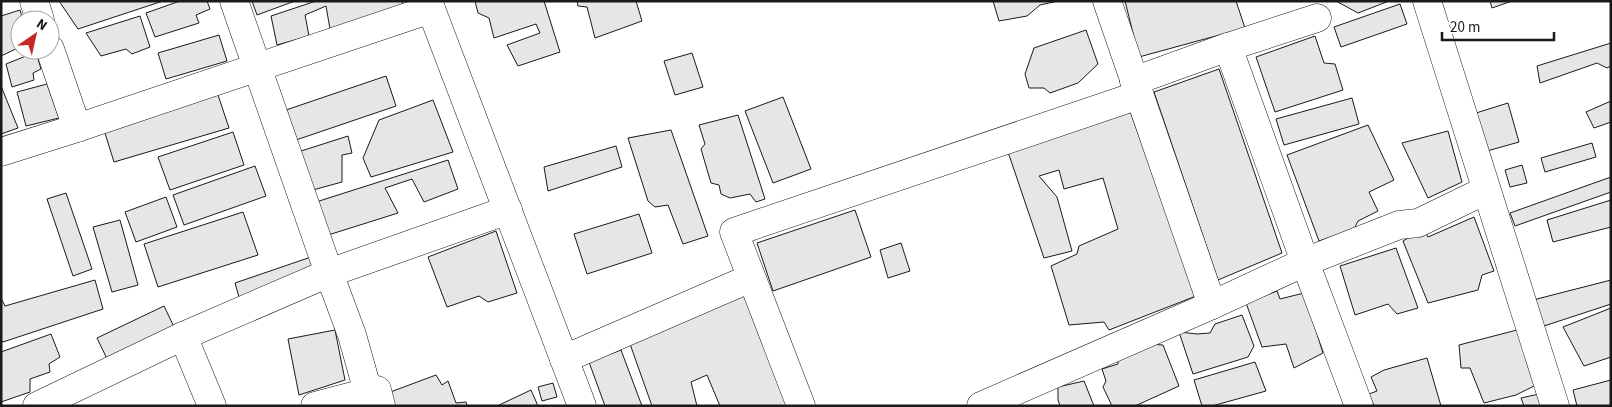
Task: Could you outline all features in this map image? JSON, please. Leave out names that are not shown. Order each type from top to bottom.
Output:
[{"type":"street","points":[[234,1],[374,399],[315,406]]},
{"type":"street","points":[[1107,1],[1212,305]]},
{"type":"street","points":[[1427,1],[1555,406]]},
{"type":"street","points":[[1,152],[256,67],[430,5],[582,406]]},
{"type":"street","points":[[801,406],[734,232],[1137,88],[1228,47],[1317,18]]},
{"type":"street","points":[[1228,47],[1359,406]]},
{"type":"street","points":[[54,60],[77,128]]},
{"type":"street","points":[[981,406],[1212,305],[1305,262],[1399,225],[1418,223],[1486,190]]},
{"type":"street","points":[[37,406],[183,336],[329,273],[508,210]]},
{"type":"street","points":[[564,359],[751,278]]},
{"type":"street","points":[[183,336],[212,406]]},
{"type":"building","points":[[59,1],[163,1],[78,29]]},
{"type":"building","points":[[180,1],[207,1],[210,9],[196,15],[199,23],[155,37],[146,13]]},
{"type":"building","points":[[252,1],[295,1],[257,15]]},
{"type":"building","points":[[316,1],[402,1],[403,6],[330,29],[326,6],[305,15],[309,36],[277,45],[271,16]]},
{"type":"building","points":[[475,1],[544,1],[560,52],[518,66],[507,45],[540,33],[536,24],[494,38],[489,18],[478,13]]},
{"type":"building","points":[[577,1],[636,1],[642,21],[595,38],[587,7],[578,6]]},
{"type":"building","points":[[993,1],[1058,1],[1040,5],[1027,16],[999,21]]},
{"type":"building","points":[[1125,1],[1236,1],[1245,28],[1139,57]]},
{"type":"building","points":[[1336,1],[1389,1],[1358,13]]},
{"type":"building","points":[[1490,1],[1512,1],[1492,8]]},
{"type":"building","points":[[1400,4],[1407,24],[1341,47],[1334,27]]},
{"type":"building","points":[[10,13],[10,52],[1,56],[1,16]]},
{"type":"building","points":[[140,16],[150,47],[132,54],[126,49],[101,56],[86,33]]},
{"type":"building","points":[[1086,30],[1098,64],[1078,83],[1050,93],[1044,88],[1029,88],[1025,74],[1034,48]]},
{"type":"building","points":[[219,35],[227,61],[166,79],[158,53]]},
{"type":"building","points":[[1315,36],[1324,63],[1335,64],[1343,90],[1275,112],[1256,57]]},
{"type":"building","points":[[1611,43],[1611,66],[1607,68],[1597,63],[1540,83],[1537,66]]},
{"type":"building","points":[[692,53],[703,87],[675,95],[664,61]]},
{"type":"building","points":[[16,60],[38,60],[41,69],[33,73],[34,80],[12,87],[6,64]]},
{"type":"building","points":[[1219,69],[1282,253],[1218,280],[1154,92]]},
{"type":"building","points":[[386,76],[396,106],[296,140],[286,110]]},
{"type":"building","points":[[47,84],[59,118],[26,126],[17,92]]},
{"type":"building","points":[[1,86],[18,128],[1,134]]},
{"type":"building","points":[[218,95],[229,128],[114,162],[104,130]]},
{"type":"building","points":[[783,97],[811,169],[773,183],[745,111]]},
{"type":"building","points":[[1352,98],[1359,124],[1284,145],[1276,119]]},
{"type":"building","points":[[433,100],[453,152],[371,177],[363,158],[379,120]]},
{"type":"building","points":[[1611,101],[1611,122],[1594,128],[1586,112]]},
{"type":"building","points":[[1508,103],[1519,142],[1487,151],[1476,113]]},
{"type":"building","points":[[1129,108],[1196,296],[1109,330],[1104,322],[1069,325],[1051,266],[1077,254],[1079,246],[1118,229],[1103,178],[1064,189],[1059,170],[1039,176],[1057,197],[1072,251],[1044,258],[1007,149]]},
{"type":"building","points":[[738,115],[765,199],[756,202],[750,194],[730,198],[721,194],[719,185],[711,183],[701,149],[705,144],[699,125]]},
{"type":"building","points":[[1368,125],[1394,180],[1369,192],[1378,211],[1358,221],[1354,229],[1319,241],[1287,155]]},
{"type":"building","points":[[671,130],[708,236],[683,244],[668,205],[655,207],[648,201],[628,138]]},
{"type":"building","points":[[1448,131],[1462,182],[1428,198],[1402,143]]},
{"type":"building","points":[[233,132],[244,165],[170,190],[158,157]]},
{"type":"building","points":[[348,136],[352,153],[342,155],[342,182],[309,191],[298,152]]},
{"type":"building","points":[[1592,143],[1596,157],[1545,172],[1541,158]]},
{"type":"building","points":[[616,146],[622,167],[548,191],[544,167]]},
{"type":"building","points":[[448,160],[458,189],[424,202],[412,179],[385,188],[398,213],[325,236],[316,202]]},
{"type":"building","points":[[1522,165],[1527,183],[1510,187],[1505,170]]},
{"type":"building","points":[[255,166],[266,196],[184,225],[173,195]]},
{"type":"building","points":[[1611,177],[1611,192],[1515,226],[1510,213]]},
{"type":"building","points":[[66,193],[92,269],[73,276],[47,199]]},
{"type":"building","points":[[166,197],[177,227],[136,242],[125,212]]},
{"type":"building","points":[[1611,200],[1611,227],[1553,242],[1547,220]]},
{"type":"building","points":[[855,210],[871,257],[773,291],[757,243]]},
{"type":"building","points":[[243,212],[258,255],[158,287],[144,244]]},
{"type":"building","points":[[639,214],[652,253],[587,274],[574,234]]},
{"type":"building","points":[[1474,217],[1494,271],[1482,275],[1478,290],[1428,303],[1403,241],[1424,229],[1428,237]]},
{"type":"building","points":[[120,220],[138,285],[112,292],[93,227]]},
{"type":"building","points":[[496,231],[517,293],[488,302],[479,296],[447,307],[428,257]]},
{"type":"building","points":[[901,243],[910,271],[888,278],[880,250]]},
{"type":"building","points":[[1396,248],[1418,308],[1397,314],[1388,304],[1355,315],[1340,266]]},
{"type":"building","points":[[311,257],[316,272],[239,297],[235,283]]},
{"type":"building","points":[[95,280],[103,309],[3,342],[1,340],[1,298],[5,306]]},
{"type":"building","points":[[1611,280],[1611,304],[1541,327],[1533,300]]},
{"type":"building","points":[[1277,291],[1280,299],[1304,293],[1323,353],[1294,368],[1286,344],[1262,347],[1246,303]]},
{"type":"building","points":[[748,294],[789,406],[720,406],[707,375],[691,382],[697,406],[652,406],[630,344]]},
{"type":"building","points":[[164,306],[176,331],[109,363],[97,338]]},
{"type":"building","points":[[1611,308],[1611,357],[1584,366],[1563,327]]},
{"type":"building","points":[[1242,315],[1254,346],[1248,357],[1193,374],[1179,332],[1210,333],[1215,324]]},
{"type":"building","points":[[335,330],[345,380],[299,395],[288,339]]},
{"type":"building","points":[[1517,330],[1536,385],[1516,395],[1484,403],[1470,368],[1461,368],[1459,345]]},
{"type":"building","points":[[51,334],[60,357],[49,364],[50,372],[30,379],[30,392],[1,402],[1,352]]},
{"type":"building","points":[[1147,344],[1163,345],[1179,386],[1135,406],[1112,406],[1103,387],[1106,381],[1102,369],[1118,364],[1118,356]]},
{"type":"building","points":[[621,350],[642,406],[605,406],[589,362]]},
{"type":"building","points":[[1427,358],[1441,406],[1374,406],[1369,394],[1377,391],[1371,377],[1384,370]]},
{"type":"building","points":[[1255,362],[1266,391],[1212,406],[1202,406],[1194,380]]},
{"type":"building","points":[[436,375],[442,385],[448,381],[456,403],[466,402],[467,406],[389,406],[385,394]]},
{"type":"building","points":[[1611,380],[1611,406],[1577,406],[1573,390]]},
{"type":"building","points":[[1084,381],[1094,406],[1060,406],[1058,387]]},
{"type":"building","points":[[553,383],[557,397],[542,401],[538,387]]},
{"type":"building","points":[[531,390],[538,406],[497,406]]},
{"type":"building","points":[[1539,394],[1543,406],[1524,406],[1521,398]]}]
